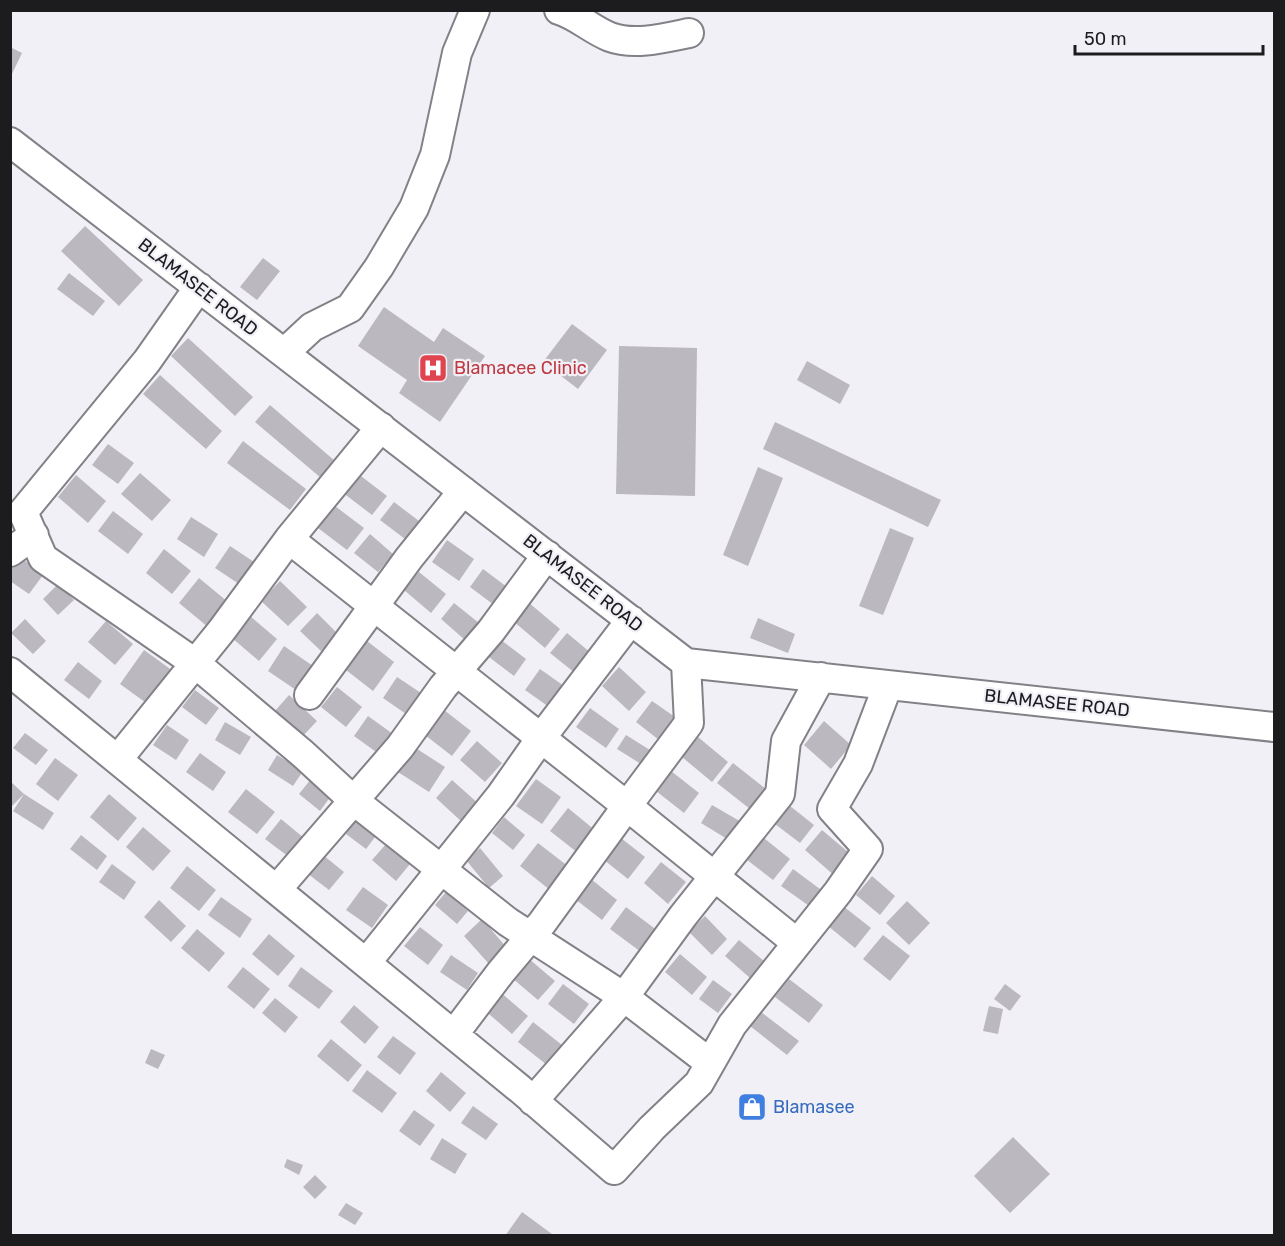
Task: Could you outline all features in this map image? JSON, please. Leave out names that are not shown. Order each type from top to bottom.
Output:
[{"type":"street","points":[[284,353],[312,327],[350,308],[379,267],[414,208],[435,155],[457,53],[475,10]]},
{"type":"street","points":[[559,10],[610,37],[647,42],[689,33]]},
{"type":"street","name":"BLAMASEE ROAD","points":[[10,142],[686,663],[1275,727]]},
{"type":"street","points":[[199,287],[147,361],[24,512],[43,558],[195,663],[303,754],[353,800],[508,922],[624,997],[710,1064]]},
{"type":"street","points":[[118,759],[195,663],[289,539],[381,427]]},
{"type":"street","points":[[309,695],[409,558],[464,491]]},
{"type":"street","points":[[10,552],[34,535]]},
{"type":"street","points":[[289,539],[797,943]]},
{"type":"street","points":[[276,889],[400,747],[548,555]]},
{"type":"street","points":[[366,963],[501,795],[541,738],[631,620]]},
{"type":"street","points":[[454,1034],[580,872],[689,723],[686,663]]},
{"type":"street","points":[[10,672],[454,1034],[614,1170],[652,1128],[699,1083],[732,1025],[868,849],[832,810],[858,764],[888,685]]},
{"type":"street","points":[[533,1101],[624,997],[683,916],[780,794],[786,741],[821,677]]},
{"type":"building","points":[[10,47],[22,53],[10,78]]},
{"type":"building","points":[[85,226],[143,280],[119,306],[61,251]]},
{"type":"building","points":[[263,258],[280,271],[257,300],[240,287]]},
{"type":"building","points":[[69,273],[105,301],[93,316],[57,289]]},
{"type":"building","name":"Blamacee Clinic","points":[[384,307],[434,342],[443,328],[485,356],[440,422],[399,393],[407,380],[358,346]]},
{"type":"building","points":[[572,324],[607,350],[578,389],[543,362]]},
{"type":"building","points":[[188,338],[253,397],[235,416],[171,356]]},
{"type":"building","points":[[619,346],[697,348],[695,496],[616,494]]},
{"type":"building","points":[[807,361],[850,385],[840,404],[797,380]]},
{"type":"building","points":[[160,375],[222,431],[206,449],[143,394]]},
{"type":"building","points":[[270,405],[335,461],[321,478],[255,422]]},
{"type":"building","points":[[775,422],[941,500],[928,527],[763,449]]},
{"type":"building","points":[[243,441],[306,489],[290,510],[227,463]]},
{"type":"building","points":[[108,444],[134,463],[118,484],[92,465]]},
{"type":"building","points":[[758,467],[783,478],[748,566],[723,555]]},
{"type":"building","points":[[140,473],[171,500],[152,521],[121,494]]},
{"type":"building","points":[[357,473],[387,496],[372,515],[342,492]]},
{"type":"building","points":[[76,475],[106,501],[88,523],[58,497]]},
{"type":"building","points":[[394,502],[419,521],[405,539],[380,520]]},
{"type":"building","points":[[335,506],[364,528],[347,550],[318,528]]},
{"type":"building","points":[[113,511],[143,534],[128,554],[98,531]]},
{"type":"building","points":[[191,517],[218,534],[204,557],[177,539]]},
{"type":"building","points":[[890,528],[914,538],[883,615],[859,606]]},
{"type":"building","points":[[370,534],[393,554],[378,572],[354,553]]},
{"type":"building","points":[[447,540],[474,559],[459,581],[432,562]]},
{"type":"building","points":[[230,546],[257,564],[242,586],[215,568]]},
{"type":"building","points":[[164,549],[191,571],[172,594],[146,573]]},
{"type":"building","points":[[19,556],[43,575],[29,594],[10,581],[10,568]]},
{"type":"building","points":[[483,569],[507,587],[494,605],[470,587]]},
{"type":"building","points":[[419,572],[446,594],[431,613],[404,590]]},
{"type":"building","points":[[199,578],[228,602],[208,627],[179,603]]},
{"type":"building","points":[[280,581],[307,607],[288,626],[261,601]]},
{"type":"building","points":[[58,584],[74,600],[58,615],[43,599]]},
{"type":"building","points":[[528,602],[560,629],[545,648],[513,621]]},
{"type":"building","points":[[454,603],[479,623],[465,640],[441,619]]},
{"type":"building","points":[[317,613],[338,634],[321,651],[300,631]]},
{"type":"building","points":[[250,616],[277,639],[259,661],[232,638]]},
{"type":"building","points":[[758,618],[795,634],[788,653],[750,638]]},
{"type":"building","points":[[25,619],[46,641],[33,654],[11,633]]},
{"type":"building","points":[[106,621],[133,644],[115,665],[88,642]]},
{"type":"building","points":[[567,633],[591,653],[575,673],[550,653]]},
{"type":"building","points":[[501,640],[526,659],[514,676],[489,657]]},
{"type":"building","points":[[367,641],[394,662],[373,691],[346,670]]},
{"type":"building","points":[[284,646],[313,666],[296,690],[268,671]]},
{"type":"building","points":[[144,650],[173,671],[149,705],[120,684]]},
{"type":"building","points":[[78,662],[102,681],[89,699],[64,680]]},
{"type":"building","points":[[619,667],[646,692],[629,711],[602,686]]},
{"type":"building","points":[[540,669],[564,686],[549,707],[525,690]]},
{"type":"building","points":[[397,677],[421,693],[406,714],[383,698]]},
{"type":"building","points":[[337,687],[362,707],[346,727],[321,707]]},
{"type":"building","points":[[195,690],[219,708],[206,725],[182,707]]},
{"type":"building","points":[[289,695],[317,721],[302,737],[275,711]]},
{"type":"building","points":[[652,701],[675,717],[659,740],[636,722]]},
{"type":"building","points":[[590,708],[619,729],[606,748],[576,727]]},
{"type":"building","points":[[444,710],[471,731],[452,756],[425,735]]},
{"type":"building","points":[[368,716],[393,734],[379,754],[354,736]]},
{"type":"building","points":[[824,721],[851,745],[831,769],[804,745]]},
{"type":"building","points":[[225,722],[251,737],[240,755],[215,740]]},
{"type":"building","points":[[167,725],[189,740],[176,760],[153,745]]},
{"type":"building","points":[[25,733],[48,750],[36,765],[13,748]]},
{"type":"building","points":[[626,735],[650,750],[641,764],[617,749]]},
{"type":"building","points":[[698,737],[728,762],[712,782],[682,757]]},
{"type":"building","points":[[477,741],[502,763],[485,782],[460,760]]},
{"type":"building","points":[[414,747],[445,767],[429,792],[398,772]]},
{"type":"building","points":[[200,753],[226,772],[213,791],[186,772]]},
{"type":"building","points":[[277,755],[303,771],[293,786],[268,770]]},
{"type":"building","points":[[55,758],[78,775],[58,801],[36,784]]},
{"type":"building","points":[[733,763],[766,789],[750,809],[717,783]]},
{"type":"building","points":[[671,771],[699,793],[684,813],[656,791]]},
{"type":"building","points":[[311,779],[331,796],[320,811],[299,794]]},
{"type":"building","points":[[536,779],[561,797],[542,824],[516,806]]},
{"type":"building","points":[[452,780],[480,805],[463,823],[436,798]]},
{"type":"building","points":[[10,781],[24,794],[10,808]]},
{"type":"building","points":[[246,789],[275,812],[257,834],[228,812]]},
{"type":"building","points":[[24,794],[54,813],[43,830],[13,811]]},
{"type":"building","points":[[109,794],[137,818],[118,841],[90,817]]},
{"type":"building","points":[[785,802],[814,825],[800,843],[771,821]]},
{"type":"building","points":[[712,805],[743,823],[732,842],[701,823]]},
{"type":"building","points":[[568,808],[596,831],[578,853],[550,831]]},
{"type":"building","points":[[358,817],[378,833],[366,849],[346,834]]},
{"type":"building","points":[[504,817],[525,835],[513,850],[492,833]]},
{"type":"building","points":[[281,819],[304,838],[289,857],[265,839]]},
{"type":"building","points":[[143,827],[171,851],[153,871],[126,847]]},
{"type":"building","points":[[822,830],[854,857],[836,877],[805,850]]},
{"type":"building","points":[[759,834],[790,859],[773,880],[742,856]]},
{"type":"building","points":[[81,835],[107,856],[97,870],[70,849]]},
{"type":"building","points":[[621,838],[645,857],[628,879],[604,860]]},
{"type":"building","points":[[387,843],[410,864],[396,881],[372,860]]},
{"type":"building","points":[[538,843],[569,867],[550,890],[520,866]]},
{"type":"building","points":[[480,848],[503,876],[489,888],[466,860]]},
{"type":"building","points":[[318,851],[344,872],[329,890],[303,870]]},
{"type":"building","points":[[661,862],[686,882],[668,904],[644,883]]},
{"type":"building","points":[[112,864],[136,882],[124,900],[99,882]]},
{"type":"building","points":[[187,866],[216,890],[199,911],[170,888]]},
{"type":"building","points":[[793,869],[824,892],[812,908],[781,886]]},
{"type":"building","points":[[872,876],[895,896],[880,915],[856,895]]},
{"type":"building","points":[[591,879],[617,900],[602,920],[575,899]]},
{"type":"building","points":[[363,887],[388,905],[372,928],[346,910]]},
{"type":"building","points":[[446,892],[468,911],[457,924],[435,905]]},
{"type":"building","points":[[221,897],[252,919],[240,938],[208,915]]},
{"type":"building","points":[[159,900],[186,926],[171,942],[144,917]]},
{"type":"building","points":[[907,901],[930,923],[909,945],[886,923]]},
{"type":"building","points":[[843,906],[871,928],[855,948],[828,926]]},
{"type":"building","points":[[626,907],[658,931],[641,952],[610,929]]},
{"type":"building","points":[[705,916],[727,939],[712,955],[689,932]]},
{"type":"building","points":[[482,919],[507,948],[489,964],[464,936]]},
{"type":"building","points":[[420,927],[443,945],[428,965],[404,946]]},
{"type":"building","points":[[197,929],[225,953],[209,972],[181,948]]},
{"type":"building","points":[[269,934],[295,956],[278,976],[252,954]]},
{"type":"building","points":[[883,935],[910,956],[890,981],[863,959]]},
{"type":"building","points":[[739,940],[764,961],[750,978],[725,956]]},
{"type":"building","points":[[680,954],[707,977],[692,995],[665,972]]},
{"type":"building","points":[[451,955],[478,973],[467,990],[440,972]]},
{"type":"building","points":[[528,958],[555,981],[538,1000],[512,978]]},
{"type":"building","points":[[243,967],[270,989],[254,1009],[227,987]]},
{"type":"building","points":[[301,967],[333,991],[319,1009],[288,986]]},
{"type":"building","points":[[789,979],[823,1005],[809,1023],[775,997]]},
{"type":"building","points":[[713,980],[732,994],[718,1013],[699,999]]},
{"type":"building","points":[[563,984],[589,1004],[574,1024],[548,1004]]},
{"type":"building","points":[[1005,984],[1021,996],[1010,1011],[994,999]]},
{"type":"building","points":[[498,990],[528,1016],[512,1034],[482,1008]]},
{"type":"building","points":[[275,998],[298,1017],[285,1033],[262,1013]]},
{"type":"building","points":[[354,1005],[379,1027],[365,1044],[340,1022]]},
{"type":"building","points":[[989,1006],[1003,1009],[998,1034],[983,1031]]},
{"type":"building","points":[[761,1012],[799,1041],[787,1055],[750,1026]]},
{"type":"building","points":[[533,1022],[562,1045],[547,1065],[518,1042]]},
{"type":"building","points":[[393,1036],[416,1053],[400,1075],[377,1057]]},
{"type":"building","points":[[331,1039],[362,1065],[348,1082],[317,1056]]},
{"type":"building","points":[[151,1049],[165,1055],[158,1069],[145,1063]]},
{"type":"building","points":[[367,1070],[397,1093],[382,1113],[352,1091]]},
{"type":"building","points":[[441,1072],[466,1093],[450,1112],[426,1091]]},
{"type":"building","points":[[473,1106],[498,1124],[486,1140],[461,1123]]},
{"type":"building","points":[[414,1110],[435,1125],[420,1146],[399,1131]]},
{"type":"building","points":[[1013,1137],[1050,1174],[1010,1213],[974,1176]]},
{"type":"building","points":[[442,1138],[467,1154],[455,1174],[430,1159]]},
{"type":"building","points":[[287,1159],[303,1165],[299,1175],[284,1167]]},
{"type":"building","points":[[315,1175],[327,1187],[315,1199],[303,1187]]},
{"type":"building","points":[[346,1203],[363,1213],[355,1225],[338,1215]]},
{"type":"building","points":[[522,1212],[552,1234],[552,1236],[505,1236]]},
{"type":"place","name":"Blamacee Clinic","points":[[433,368]]},
{"type":"place","name":"Blamasee","points":[[752,1107]]}]
